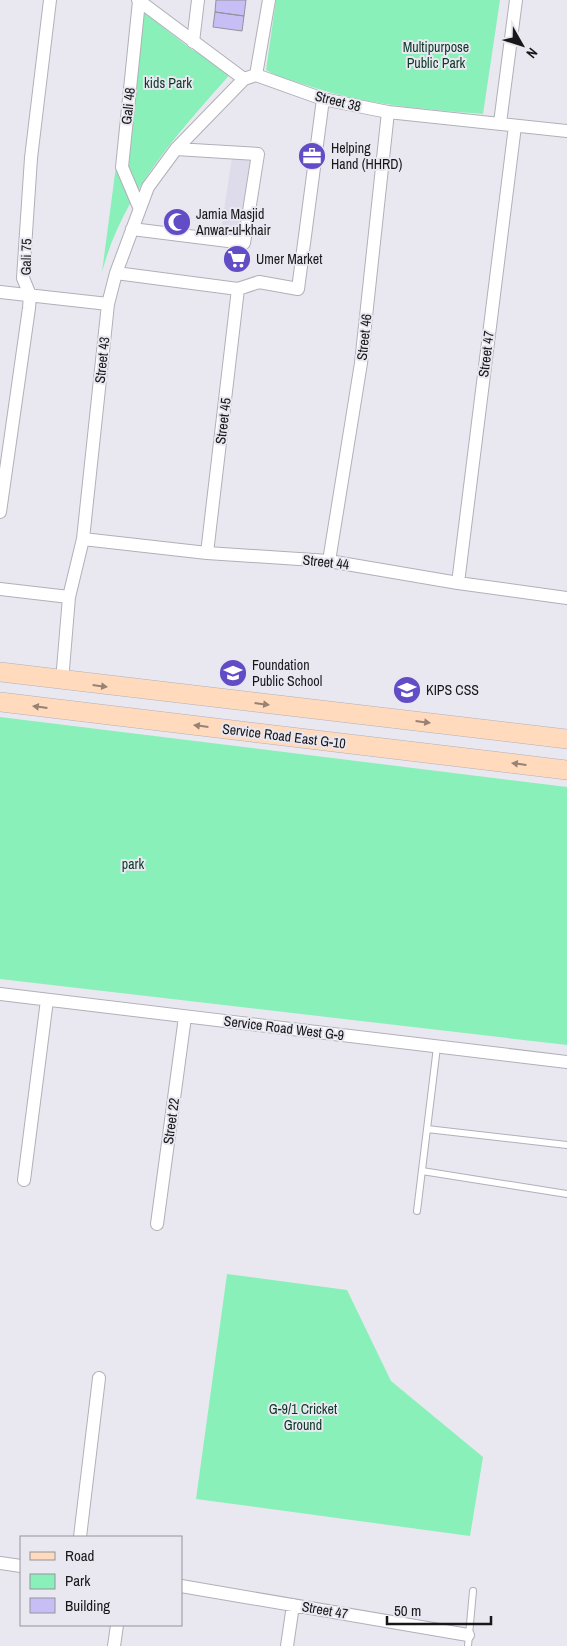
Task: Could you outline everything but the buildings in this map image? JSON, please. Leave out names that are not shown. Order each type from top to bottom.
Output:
[{"type":"main road","name":"Service Road East G-10","points":[[0,672],[62,681],[567,739]]},
{"type":"main road","name":"Service Road East G-10","points":[[0,702],[567,770]]},
{"type":"street","name":"Gali 75","points":[[0,512],[30,295],[23,278],[31,158],[50,0]]},
{"type":"street","name":"Street 38","points":[[139,0],[193,42],[250,77],[323,99],[388,112],[567,131]]},
{"type":"street","name":"Gali 48","points":[[139,0],[122,167],[139,207]]},
{"type":"street","points":[[193,42],[198,0]]},
{"type":"street","points":[[250,77],[269,0]]},
{"type":"street","points":[[500,123],[516,0]]},
{"type":"street","name":"Street 43","points":[[62,681],[69,597],[83,539],[108,304],[116,273],[148,187],[176,149],[250,77]]},
{"type":"street","points":[[116,273],[238,289],[259,282],[298,289],[323,99]]},
{"type":"street","name":"Street 46","points":[[329,561],[361,362],[388,112]]},
{"type":"street","name":"Street 47","points":[[458,583],[515,126]]},
{"type":"street","points":[[132,229],[244,243],[258,154],[176,149]]},
{"type":"street","name":"Street 45","points":[[207,554],[238,289]]},
{"type":"street","points":[[0,292],[108,304]]},
{"type":"street","name":"Street 44","points":[[83,539],[207,554],[329,561],[458,583],[567,598]]},
{"type":"street","points":[[0,589],[69,597]]},
{"type":"street","name":"Service Road West G-9","points":[[0,994],[567,1062]]},
{"type":"street","points":[[24,1180],[47,1000]]},
{"type":"street","name":"Street 22","points":[[157,1224],[185,1017]]},
{"type":"street","points":[[80,1536],[99,1378]]},
{"type":"street","points":[[0,1563],[20,1566]]},
{"type":"street","name":"Street 47","points":[[182,1586],[293,1605],[468,1640]]},
{"type":"street","points":[[287,1646],[293,1605]]},
{"type":"street","points":[[114,1646],[117,1626]]},
{"type":"lane","points":[[416,1211],[437,1047]]},
{"type":"lane","points":[[427,1130],[567,1145]]},
{"type":"lane","points":[[422,1171],[567,1194]]},
{"type":"lane","points":[[468,1640],[473,1591]]},
{"type":"shaded area","points":[[232,158],[252,161],[239,240],[220,236]]},
{"type":"green space","name":"Multipurpose Public Park","points":[[276,0],[500,0],[483,114],[417,108],[352,98],[271,73],[266,70]]},
{"type":"green space","name":"kids Park","points":[[137,7],[191,49],[233,71],[174,140],[139,189],[124,215],[102,272]]},
{"type":"green space","name":"park","points":[[0,717],[567,787],[567,1045],[0,979]]},
{"type":"green space","name":"G-9/1 Cricket Ground","points":[[227,1274],[347,1290],[391,1381],[483,1457],[470,1536],[196,1499]]},
{"type":"place","name":"Helping Hand (HHRD)","points":[[312,156]]},
{"type":"place","name":"Jamia Masjid Anwar-ul-khair","points":[[177,222]]},
{"type":"place","name":"Umer Market","points":[[237,259]]},
{"type":"place","name":"Foundation Public School","points":[[233,673]]},
{"type":"place","name":"KIPS CSS","points":[[407,690]]}]
